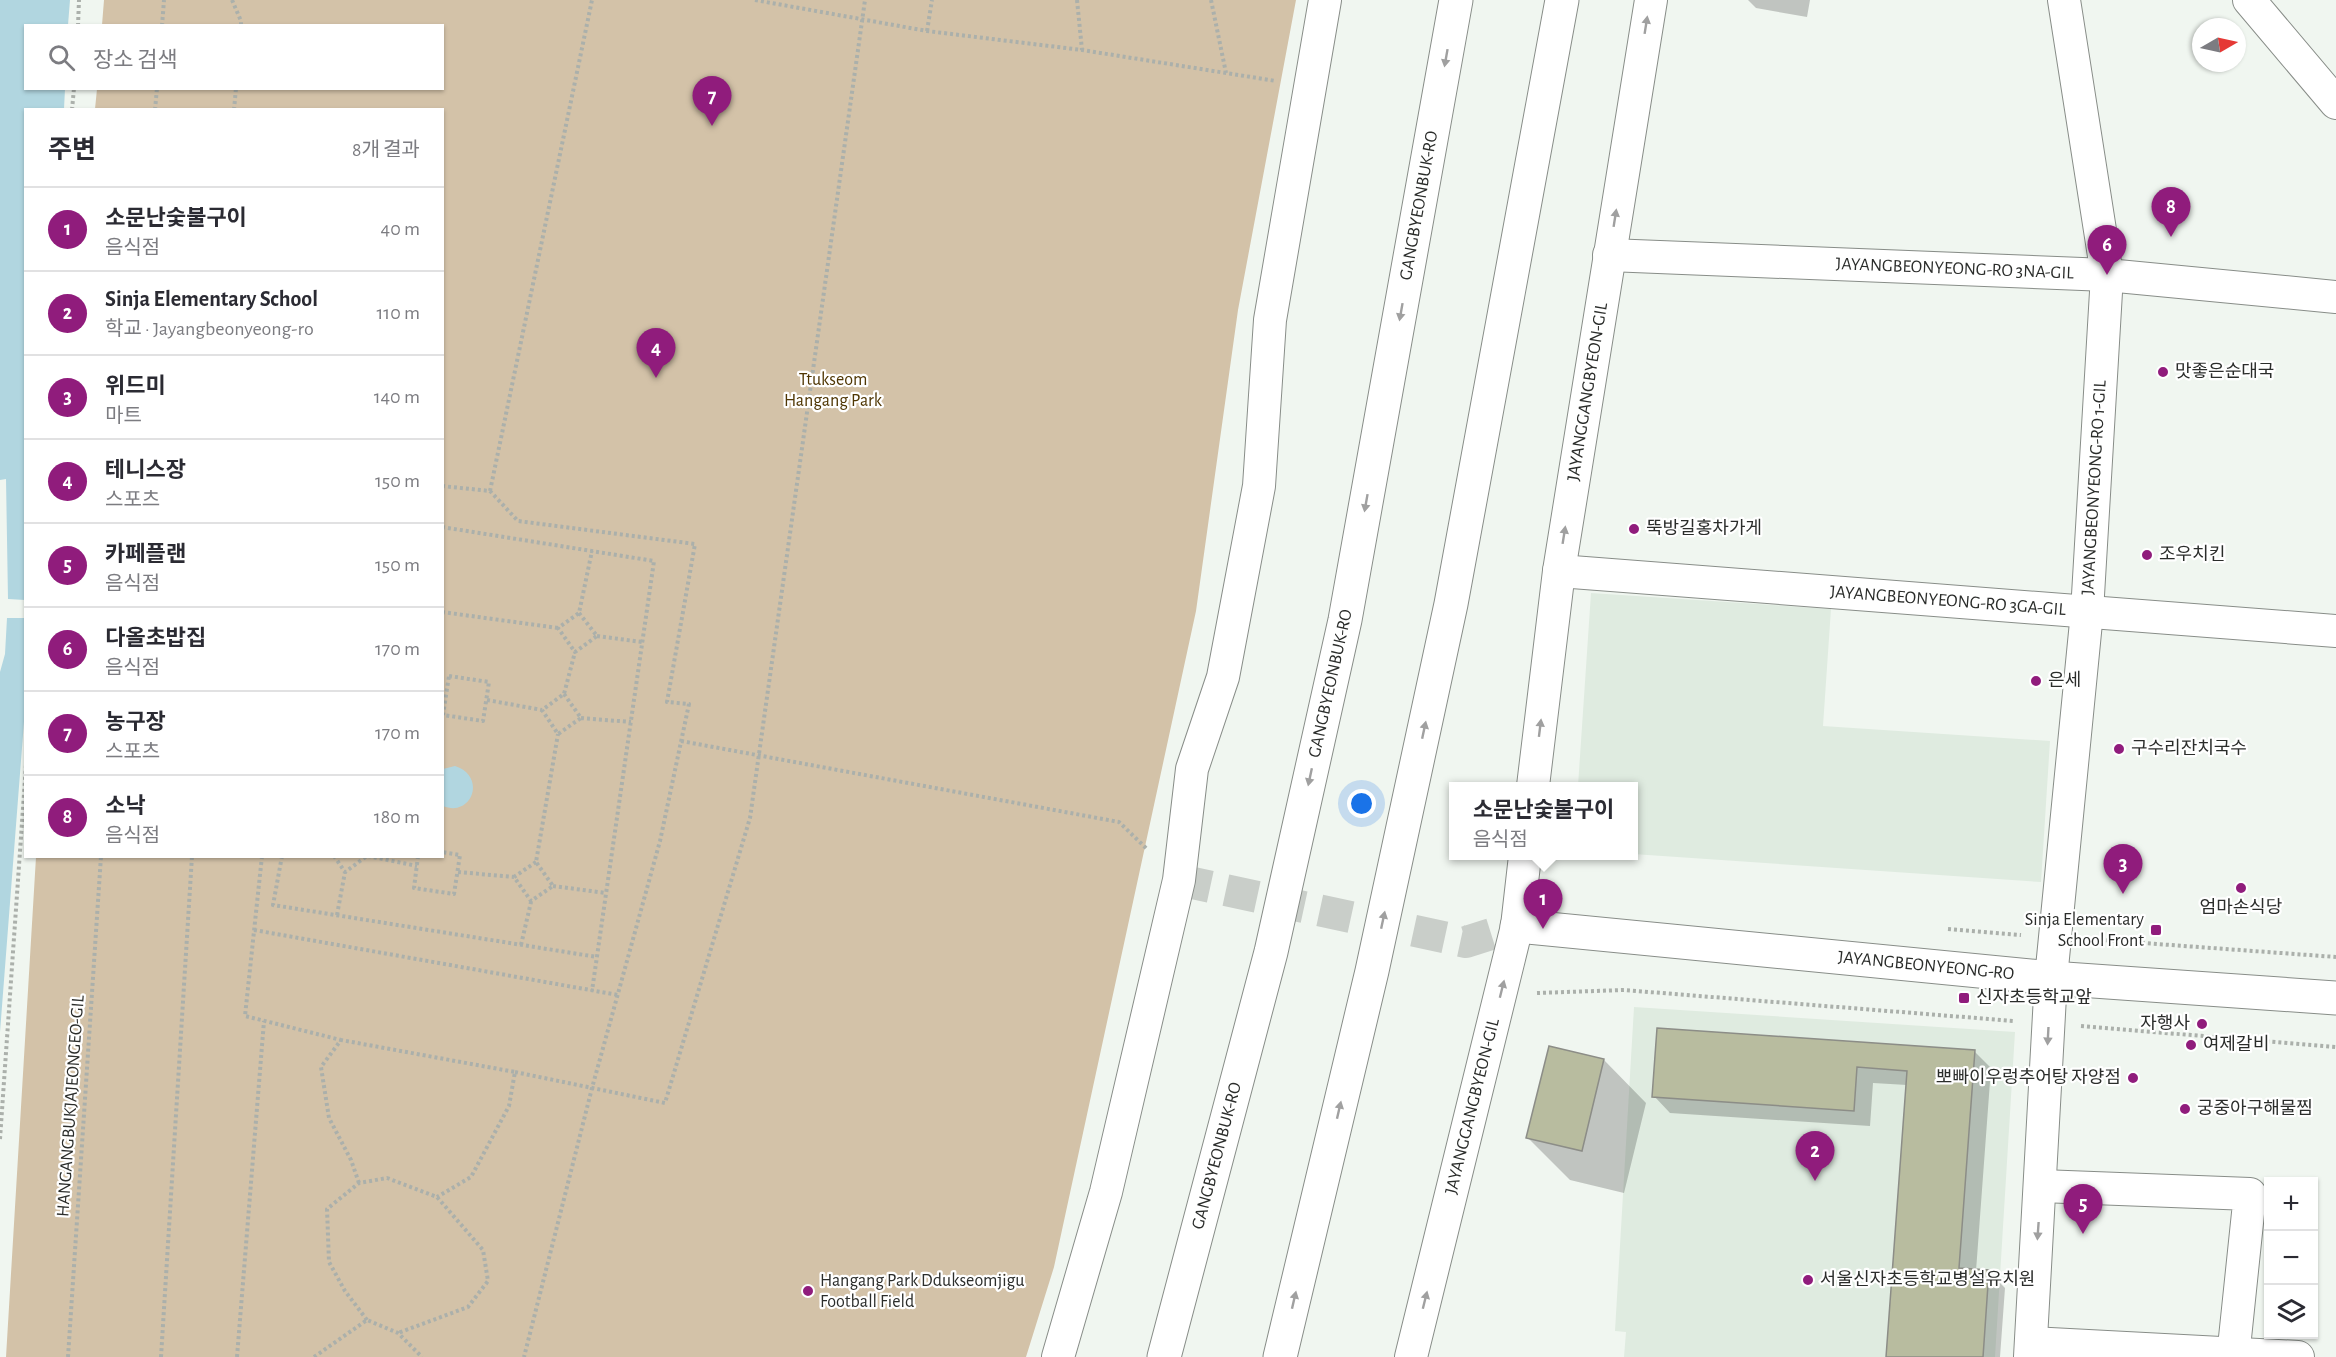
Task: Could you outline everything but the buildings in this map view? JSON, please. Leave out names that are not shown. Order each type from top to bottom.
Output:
[{"type":"main road","name":"GANGBYEONBUK-RO","points":[[1164,1357],[1271,952],[1345,620],[1456,0]]},
{"type":"main road","points":[[1280,1357],[1372,971],[1451,604],[1562,0]]},
{"type":"main road","name":"JAYANGBEONYEONG-RO","points":[[1517,926],[2050,978],[2336,998]]},
{"type":"street","points":[[1058,1357],[1106,1192],[1179,880],[1192,769],[1223,677],[1259,486],[1270,320],[1325,0]]},
{"type":"street","name":"JAYANGGANGBYEON-GIL","points":[[1533,782],[1558,571],[1651,0]]},
{"type":"street","name":"JAYANGBEONYEONG-RO 1-GIL","points":[[2030,1350],[2041,1186],[2050,978],[2087,612],[2107,275],[2064,0]]},
{"type":"street","points":[[2249,0],[2336,103]]},
{"type":"street","name":"JAYANGBEONYEONG-RO 3NA-GIL","points":[[1609,255],[2107,275],[2336,297]]},
{"type":"street","name":"JAYANGBEONYEONG-RO 3GA-GIL","points":[[1558,571],[2336,631]]},
{"type":"street","name":"JAYANGGANGBYEON-GIL","points":[[1411,1357],[1517,926],[1525,860]]},
{"type":"street","points":[[2041,1186],[2250,1194],[2234,1355]]},
{"type":"street","points":[[2030,1350],[2298,1357]]},
{"type":"path","points":[[78,24],[79,0]]},
{"type":"path","points":[[162,24],[164,0]]},
{"type":"path","points":[[231,0],[241,24]]},
{"type":"path","points":[[490,491],[592,0]]},
{"type":"path","points":[[755,0],[927,32],[1082,50],[1310,87]]},
{"type":"path","points":[[262,858],[245,1016],[341,1040],[665,1103],[750,818],[865,0]]},
{"type":"path","points":[[927,32],[932,0]]},
{"type":"path","points":[[1077,0],[1082,50]]},
{"type":"path","points":[[1210,0],[1226,74]]},
{"type":"path","points":[[72,108],[74,90]]},
{"type":"path","points":[[155,108],[157,90]]},
{"type":"path","points":[[234,108],[236,90]]},
{"type":"path","points":[[444,486],[490,491],[519,521],[695,544],[667,702],[689,704],[660,842],[591,1088],[524,1357]]},
{"type":"path","points":[[444,527],[654,561],[592,991]]},
{"type":"path","points":[[444,612],[558,628],[579,613],[592,551]]},
{"type":"path","points":[[579,613],[597,636]]},
{"type":"path","points":[[558,628],[575,652]]},
{"type":"path","points":[[542,710],[564,694],[575,652],[597,636],[642,642]]},
{"type":"path","points":[[444,715],[483,722],[489,682],[449,676],[445,693]]},
{"type":"path","points":[[564,694],[581,718]]},
{"type":"path","points":[[487,700],[542,710],[558,734],[537,862],[553,886]]},
{"type":"path","points":[[558,734],[581,718],[631,722]]},
{"type":"path","points":[[681,741],[1119,822],[1179,880]]},
{"type":"path","points":[[0,1139],[24,794]]},
{"type":"path","points":[[418,858],[414,888],[454,894],[460,855],[444,852]]},
{"type":"path","name":"HANGANGBUKJAJEONGEO-GIL","points":[[68,1357],[101,858]]},
{"type":"path","points":[[161,1357],[192,858]]},
{"type":"path","points":[[282,858],[273,905],[597,957]]},
{"type":"path","points":[[335,858],[345,872]]},
{"type":"path","points":[[337,915],[345,872],[364,858]]},
{"type":"path","points":[[377,858],[417,866]]},
{"type":"path","points":[[458,872],[514,878],[537,862]]},
{"type":"path","points":[[514,878],[531,902]]},
{"type":"path","points":[[521,945],[531,902],[553,886],[606,893]]},
{"type":"path","points":[[1940,929],[2336,957]]},
{"type":"path","points":[[254,930],[618,995]]},
{"type":"path","points":[[1527,993],[1624,990],[2336,1047]]},
{"type":"path","points":[[237,1357],[264,1021]]},
{"type":"path","points":[[341,1040],[321,1068],[329,1118],[351,1160],[359,1183]]},
{"type":"path","points":[[437,1197],[471,1177],[509,1106],[515,1072]]},
{"type":"path","points":[[398,1333],[468,1307],[488,1281],[483,1250],[437,1197],[387,1178],[359,1183],[327,1209],[329,1262],[345,1291],[367,1320],[398,1333],[423,1357]]},
{"type":"path","points":[[314,1357],[367,1320]]},
{"type":"shaded area","points":[[1591,593],[1831,609],[1823,726],[2050,741],[2041,882],[1638,854],[1638,782],[1578,782]]},
{"type":"shaded area","points":[[1634,1007],[2015,1032],[1995,1357],[1624,1357],[1626,1332],[1615,1331]]},
{"type":"green space","name":"Ttukseom Hangang Park","points":[[104,0],[1296,0],[1238,310],[1196,611],[1054,1267],[1026,1357],[6,1357],[36,858],[444,858],[444,108],[95,108],[97,90],[444,90],[444,24],[102,24]]},
{"type":"water","points":[[0,0],[70,0],[68,24],[24,24],[24,90],[65,90],[64,108],[24,108],[24,722],[0,1032]]},
{"type":"water","points":[[455,766],[465,771],[471,778],[472,794],[462,806],[453,808],[444,806],[444,769]]},
{"type":"pier","points":[[6,479],[8,599],[24,600],[24,618],[7,618],[5,654],[0,672],[0,480]]},
{"type":"tunnel","points":[[1179,880],[1466,942],[1517,926]]},
{"type":"place","name":"농구장","points":[[712,126]]},
{"type":"place","name":"소낙","points":[[2171,237]]},
{"type":"place","name":"다올초밥집","points":[[2107,275]]},
{"type":"place","name":"맛좋은순대국","points":[[2163,372]]},
{"type":"place","name":"테니스장","points":[[656,378]]},
{"type":"place","name":"뚝방길홍차가게","points":[[1634,529]]},
{"type":"place","name":"조우치킨","points":[[2147,555]]},
{"type":"place","name":"은세","points":[[2036,681]]},
{"type":"place","name":"구수리잔치국수","points":[[2119,749]]},
{"type":"place","name":"엄마손식당","points":[[2241,888]]},
{"type":"place","name":"위드미","points":[[2123,894]]},
{"type":"place","name":"소문난숯불구이","points":[[1543,929]]},
{"type":"place","name":"Sinja Elementary School Front","points":[[2156,930]]},
{"type":"place","name":"신자초등학교앞","points":[[1964,998]]},
{"type":"place","name":"자행사","points":[[2202,1024]]},
{"type":"place","name":"여제갈비","points":[[2191,1045]]},
{"type":"place","name":"뽀빠이우렁추어탕 자양점","points":[[2133,1078]]},
{"type":"place","name":"궁중아구해물찜","points":[[2185,1109]]},
{"type":"place","name":"Sinja Elementary School","points":[[1815,1181]]},
{"type":"place","name":"카페플랜","points":[[2083,1234]]},
{"type":"place","name":"서울신자초등학교병설유치원","points":[[1808,1280]]},
{"type":"place","name":"Hangang Park Ddukseomjigu Football Field","points":[[808,1291]]}]
